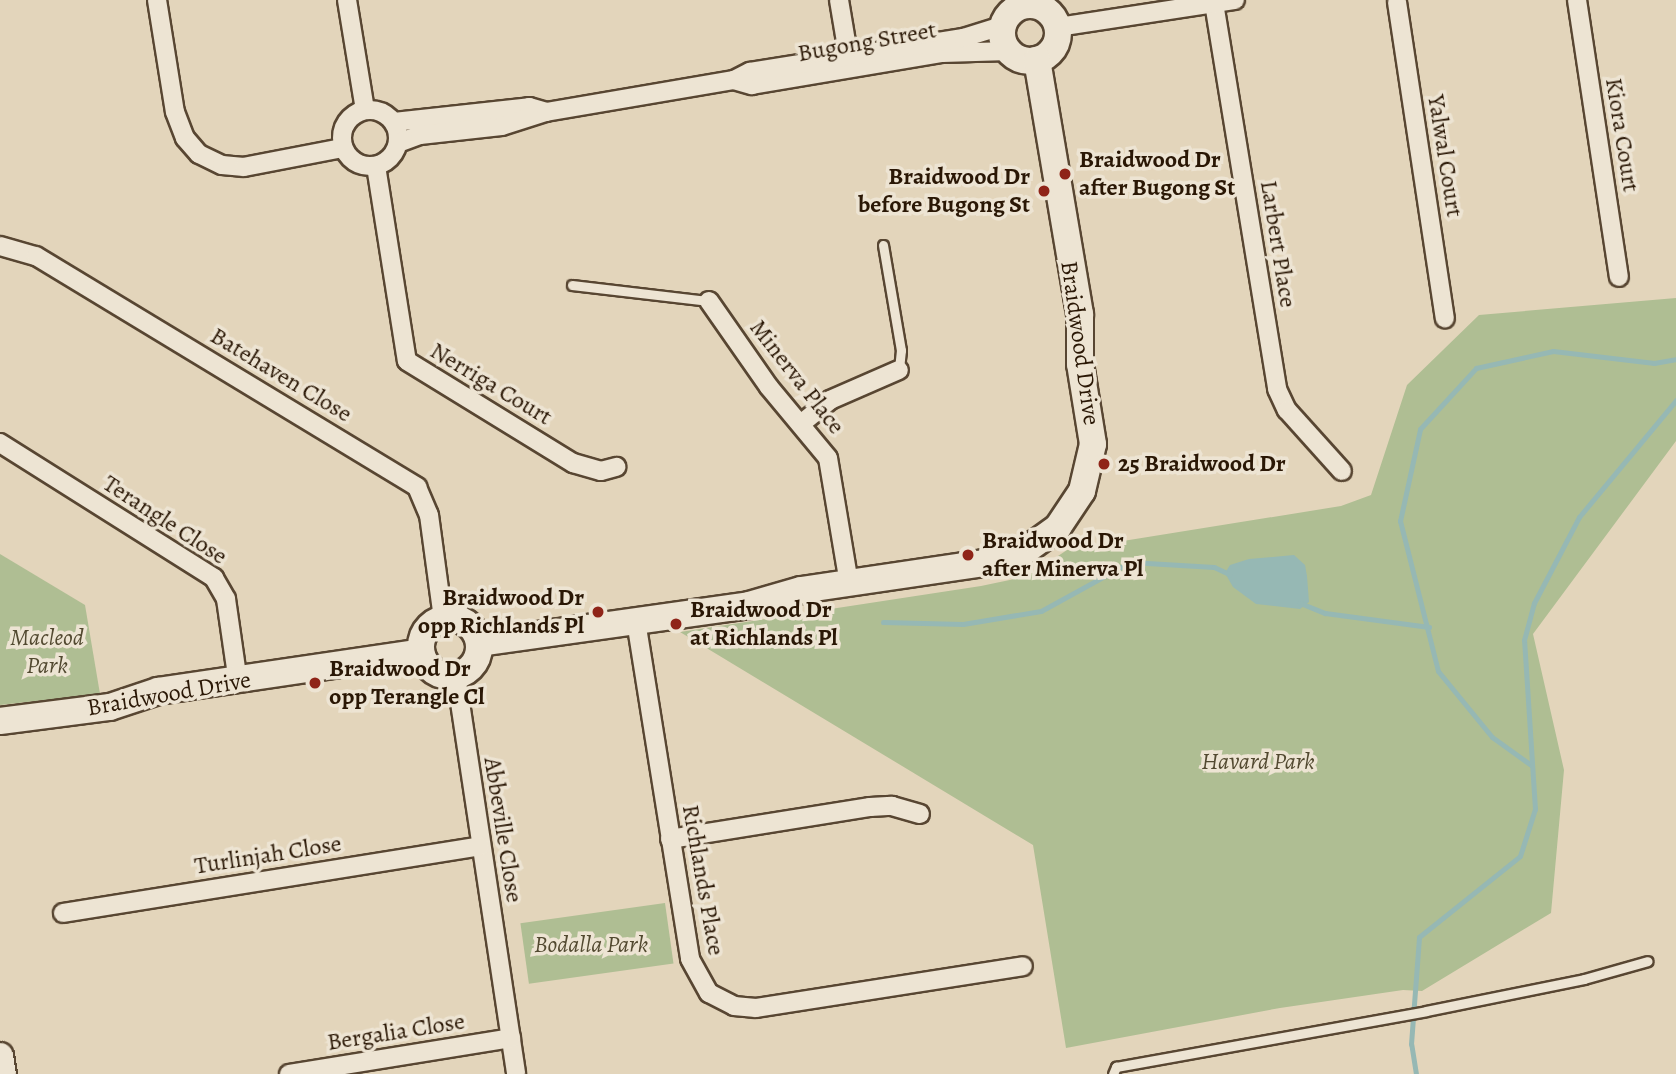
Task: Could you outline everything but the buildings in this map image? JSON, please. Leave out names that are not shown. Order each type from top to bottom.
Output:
[{"type":"street","points":[[157,0],[175,112],[185,138],[198,154],[222,165],[244,167],[343,148]]},
{"type":"street","points":[[347,0],[365,110]]},
{"type":"street","points":[[839,0],[849,62]]},
{"type":"street","points":[[1058,27],[1235,0]]},
{"type":"street","name":"Kiora Court","points":[[1577,0],[1619,277]]},
{"type":"street","name":"Yalwal Court","points":[[1392,1],[1445,318]]},
{"type":"street","points":[[1026,2],[1043,7],[1058,27],[1051,51],[1037,60],[1021,60],[1006,39],[1011,12],[1026,2]]},
{"type":"street","name":"Larbert Place","points":[[1214,3],[1277,389],[1287,411],[1342,471]]},
{"type":"street","name":"Bugong Street","points":[[849,62],[963,38],[1006,39]]},
{"type":"street","name":"Bugong Street","points":[[398,143],[420,135],[502,126],[546,111],[734,80],[750,72],[942,53],[1006,39]]},
{"type":"street","name":"Braidwood Drive","points":[[480,643],[748,605],[801,590],[1013,556],[1058,527],[1086,482],[1093,444],[1080,364],[1080,314],[1037,60]]},
{"type":"street","name":"Bugong Street","points":[[394,122],[529,107],[546,111]]},
{"type":"street","points":[[365,110],[376,110],[394,122],[398,143],[394,153],[376,166],[356,163],[343,148],[343,129],[365,110]]},
{"type":"street","name":"Nerriga Court","points":[[376,166],[407,361],[573,463],[601,471],[616,467]]},
{"type":"street","name":"Batehaven Close","points":[[0,246],[36,256],[417,487],[429,515],[443,618]]},
{"type":"street","name":"Minerva Place","points":[[709,301],[769,387],[802,423],[830,466],[849,584]]},
{"type":"street","points":[[802,423],[830,400],[899,370]]},
{"type":"street","name":"Terangle Close","points":[[0,443],[214,579],[226,599],[238,682]]},
{"type":"street","points":[[443,618],[462,620],[480,643],[477,660],[456,676],[429,668],[421,652],[428,627],[443,618]]},
{"type":"street","name":"Richlands Place","points":[[636,621],[693,967],[709,993],[728,1004],[757,1008],[1023,966]]},
{"type":"street","name":"Braidwood Drive","points":[[0,721],[110,707],[158,691],[238,682],[421,652]]},
{"type":"street","name":"Abbeville Close","points":[[456,676],[516,1074]]},
{"type":"street","points":[[670,839],[870,807],[892,806],[920,814]]},
{"type":"street","name":"Turlinjah Close","points":[[63,913],[480,846]]},
{"type":"street","name":"Bergalia Close","points":[[289,1074],[511,1038]]},
{"type":"street","points":[[0,1056],[3,1074]]},
{"type":"lane","points":[[883,245],[901,350],[899,370]]},
{"type":"lane","name":"Minerva Place","points":[[572,285],[709,301]]},
{"type":"lane","points":[[1113,1074],[1116,1067],[1426,1012],[1584,979],[1647,961]]},
{"type":"green space","name":"Havard Park","points":[[1676,298],[1676,441],[1533,634],[1564,770],[1551,913],[1422,991],[1403,990],[1280,1008],[1066,1048],[1033,845],[680,632],[981,586],[1028,576],[1067,550],[1341,506],[1371,495],[1407,385],[1479,315]]},
{"type":"green space","name":"Macleod Park","points":[[0,554],[85,605],[100,694],[0,705]]},
{"type":"green space","name":"Bodalla Park","points":[[665,903],[673,963],[529,984],[520,923]]},
{"type":"water","points":[[1294,555],[1305,565],[1307,576],[1309,602],[1300,609],[1256,604],[1233,587],[1225,573],[1230,565],[1249,559]]},
{"type":"waterway","points":[[1531,765],[1492,737],[1438,671],[1400,521],[1420,429],[1476,368],[1553,351],[1654,363],[1676,359]]},
{"type":"waterway","points":[[1416,1074],[1411,1044],[1419,937],[1520,856],[1535,809],[1524,640],[1534,603],[1579,517],[1676,400]]},
{"type":"waterway","points":[[883,622],[963,624],[1041,611],[1130,562],[1214,567],[1229,574]]},
{"type":"waterway","points":[[1300,603],[1325,613],[1429,627]]},
{"type":"place","name":"Braidwood Dr after Bugong St","points":[[1065,174]]},
{"type":"place","name":"Braidwood Dr before Bugong St","points":[[1044,191]]},
{"type":"place","name":"25 Braidwood Dr","points":[[1104,464]]},
{"type":"place","name":"Braidwood Dr after Minerva Pl","points":[[968,555]]},
{"type":"place","name":"Braidwood Dr opp Richlands Pl","points":[[598,612]]},
{"type":"place","name":"Braidwood Dr at Richlands Pl","points":[[676,624]]},
{"type":"place","name":"Braidwood Dr opp Terangle Cl","points":[[315,683]]}]
